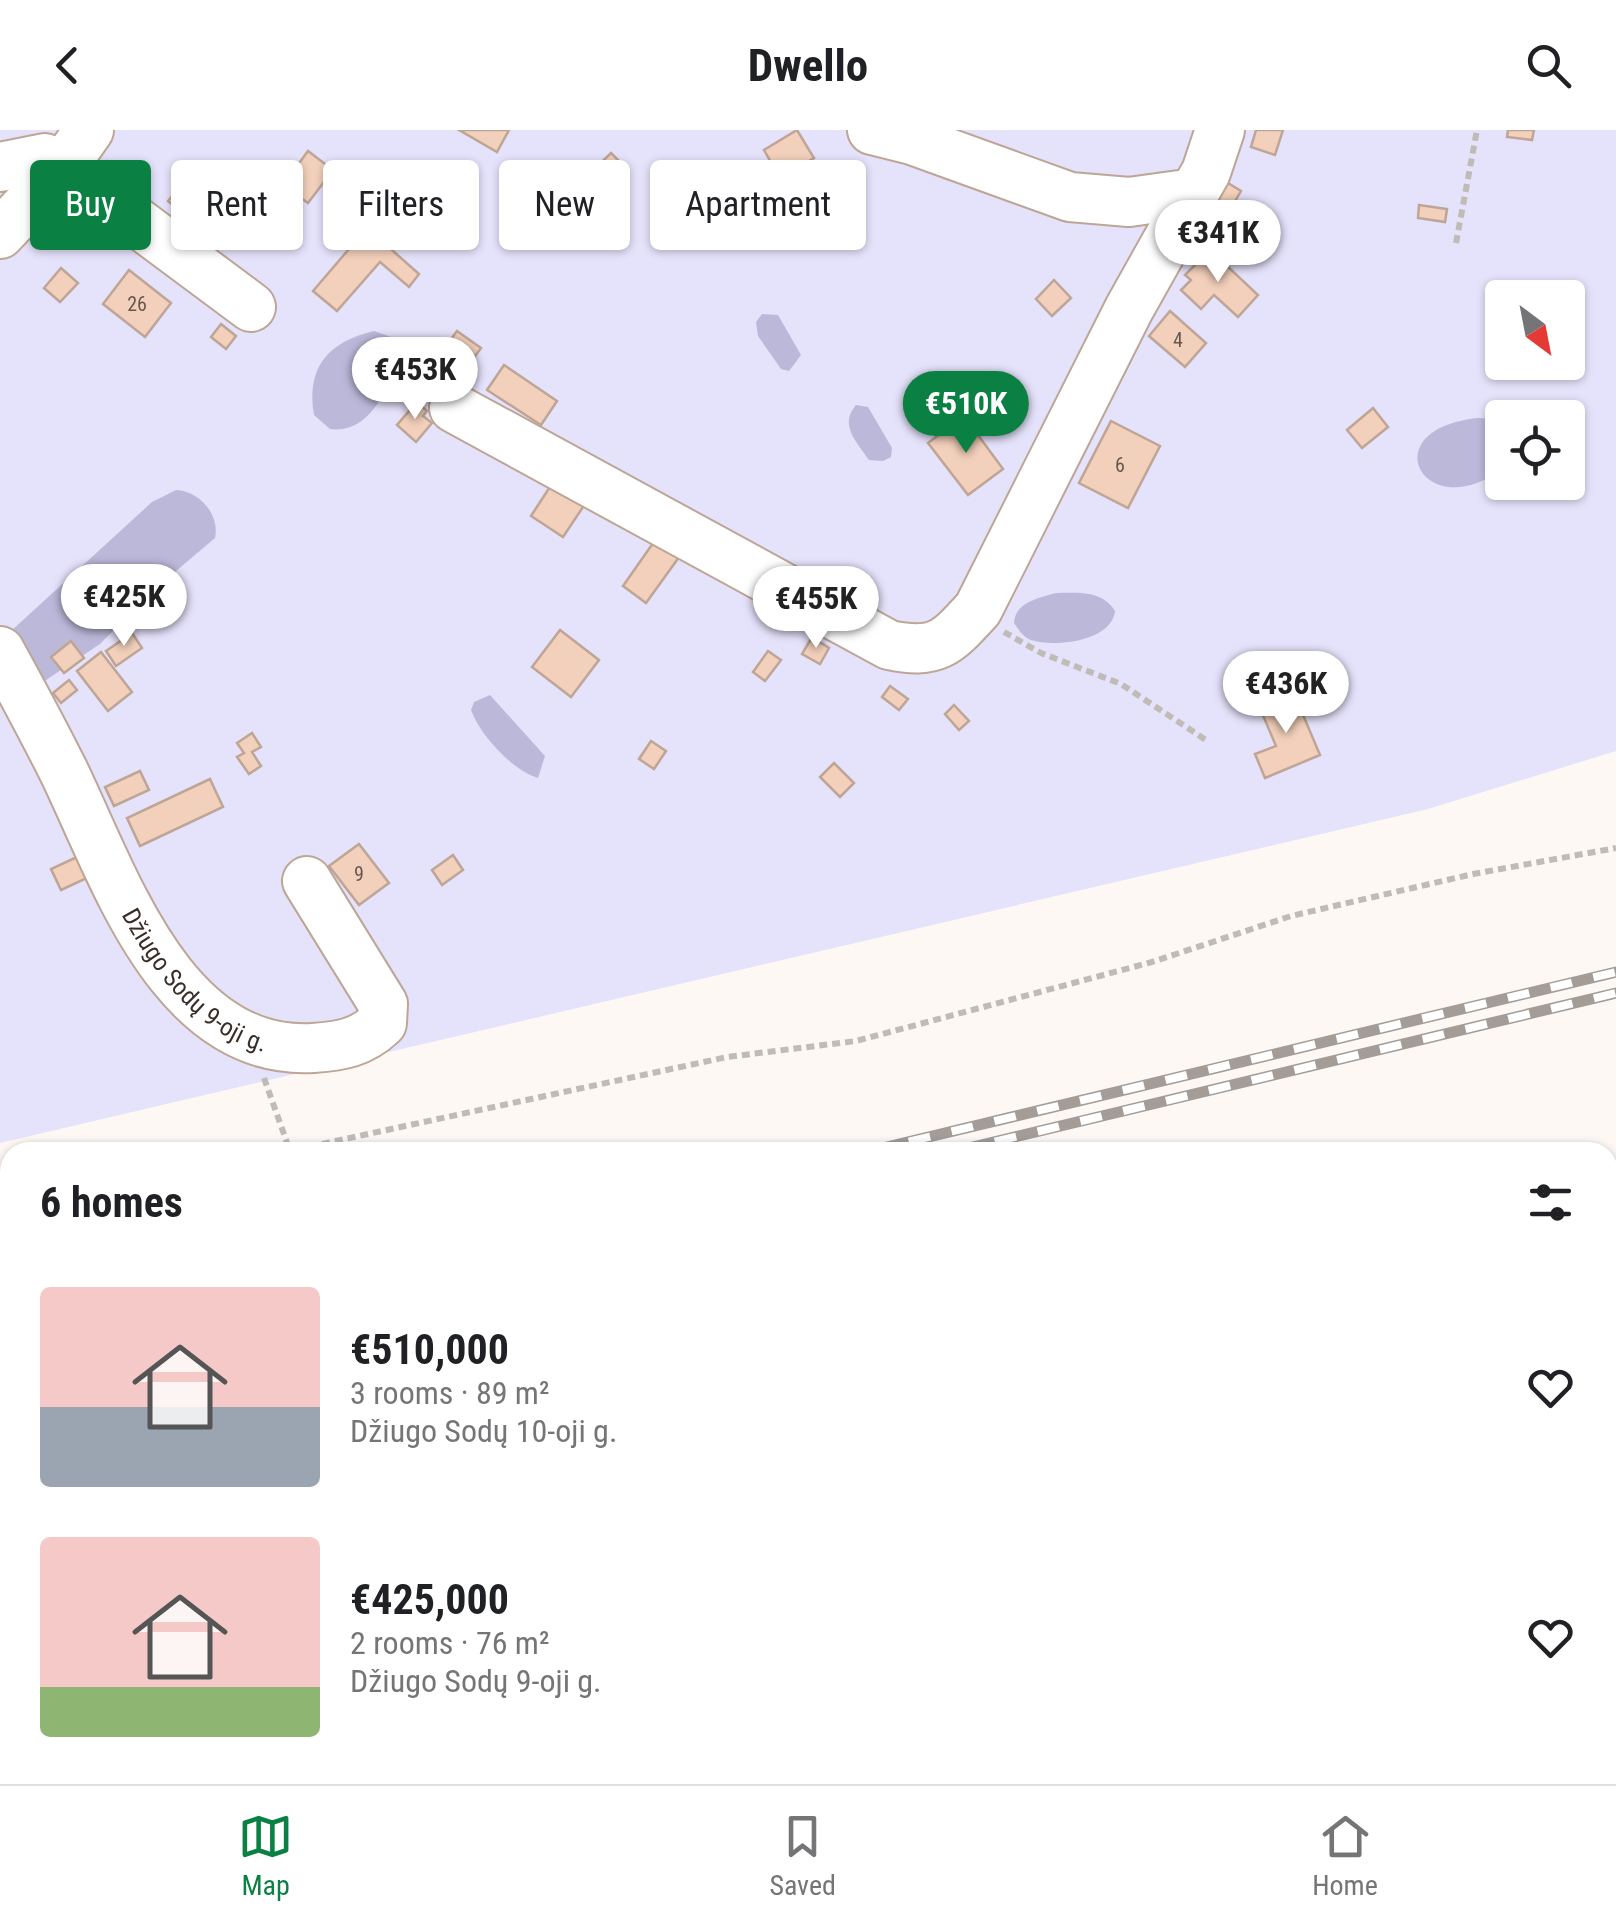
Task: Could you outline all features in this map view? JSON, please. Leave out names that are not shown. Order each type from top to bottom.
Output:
[{"type":"street","points":[[872,130],[912,140],[1070,197],[1130,202],[1194,193]]},
{"type":"street","points":[[454,408],[888,645],[913,650],[932,648],[949,641],[978,609],[1129,309],[1206,172],[1220,130]]},
{"type":"street","points":[[0,168],[76,148]]},
{"type":"street","points":[[0,234],[76,148]]},
{"type":"street","points":[[76,148],[251,307]]},
{"type":"street","name":"Džiugo Sodų 9-oji g.","points":[[0,651],[63,771],[116,886],[171,976],[196,1002],[246,1036],[284,1049],[354,1043],[382,1022],[383,1004],[307,880]]},
{"type":"path","points":[[1456,243],[1477,130]]},
{"type":"path","points":[[978,609],[1010,638],[1121,684],[1209,742]]},
{"type":"path","points":[[333,1142],[726,1057],[856,1041],[1152,962],[1290,916],[1473,874],[1616,848]]},
{"type":"path","points":[[246,1036],[275,1104],[284,1142]]},
{"type":"shaded area","points":[[0,130],[1616,130],[1616,751],[1428,809],[0,1142]]},
{"type":"shaded area","points":[[762,314],[778,315],[801,355],[789,371],[781,369],[758,336],[756,322]]},
{"type":"shaded area","points":[[374,331],[394,338],[401,358],[367,417],[344,429],[330,429],[314,415],[312,398],[317,370],[344,342]]},
{"type":"shaded area","points":[[856,405],[868,407],[892,448],[891,457],[869,460],[859,446],[849,426]]},
{"type":"shaded area","points":[[1485,418],[1485,478],[1451,487],[1432,482],[1420,470],[1418,455],[1425,439],[1444,426]]},
{"type":"shaded area","points":[[176,490],[206,505],[214,521],[215,538],[150,593],[100,644],[43,682],[10,632],[152,502]]},
{"type":"shaded area","points":[[1056,593],[1089,594],[1103,599],[1115,611],[1112,621],[1081,640],[1054,643],[1028,639],[1014,623],[1015,616],[1029,602]]},
{"type":"shaded area","points":[[490,695],[545,756],[538,778],[508,760],[475,720],[471,710],[474,702]]},
{"type":"building","points":[[459,130],[509,130],[497,152]]},
{"type":"building","points":[[797,130],[814,158],[770,160],[764,150]]},
{"type":"building","points":[[1256,130],[1283,130],[1275,155],[1251,147]]},
{"type":"building","points":[[1508,130],[1534,130],[1532,140],[1507,137]]},
{"type":"building","points":[[308,151],[323,162],[323,183],[308,203],[303,199],[301,160]]},
{"type":"building","points":[[1218,177],[1241,191],[1227,215],[1203,201]]},
{"type":"building","points":[[1419,205],[1447,209],[1445,222],[1418,218]]},
{"type":"building","points":[[1207,211],[1231,228],[1220,243],[1196,226]]},
{"type":"building","points":[[348,250],[392,250],[419,274],[409,287],[380,262],[337,311],[313,291]]},
{"type":"building","points":[[1210,250],[1258,295],[1238,317],[1214,295],[1201,309],[1181,290],[1191,280],[1185,275]]},
{"type":"building","points":[[61,268],[78,283],[60,302],[44,288]]},
{"type":"building","points":[[129,270],[171,303],[145,337],[103,304]]},
{"type":"building","points":[[1054,280],[1071,298],[1052,316],[1036,299]]},
{"type":"building","points":[[1170,311],[1206,343],[1185,367],[1149,336]]},
{"type":"building","points":[[221,324],[236,336],[226,349],[211,337]]},
{"type":"building","points":[[457,331],[481,348],[459,378],[435,361]]},
{"type":"building","points":[[504,365],[557,401],[541,425],[487,390]]},
{"type":"building","points":[[417,402],[427,411],[423,416],[432,423],[416,442],[397,425]]},
{"type":"building","points":[[1373,408],[1388,427],[1362,448],[1347,430]]},
{"type":"building","points":[[964,416],[1003,469],[968,495],[928,443]]},
{"type":"building","points":[[1111,421],[1160,446],[1128,508],[1079,483]]},
{"type":"building","points":[[555,479],[587,501],[563,537],[531,516]]},
{"type":"building","points":[[658,536],[682,553],[646,603],[623,586]]},
{"type":"building","points":[[560,630],[599,660],[571,697],[532,667]]},
{"type":"building","points":[[132,633],[142,648],[116,666],[106,651]]},
{"type":"building","points":[[812,637],[829,648],[820,664],[802,654]]},
{"type":"building","points":[[71,641],[84,658],[64,673],[51,657]]},
{"type":"building","points":[[768,651],[781,660],[765,681],[753,672]]},
{"type":"building","points":[[101,652],[132,692],[108,711],[77,671]]},
{"type":"building","points":[[69,680],[77,690],[61,703],[53,693]]},
{"type":"building","points":[[890,686],[908,699],[899,710],[882,697]]},
{"type":"building","points":[[1293,691],[1320,755],[1265,778],[1255,754],[1276,746],[1259,706]]},
{"type":"building","points":[[954,705],[969,721],[959,730],[945,714]]},
{"type":"building","points":[[252,733],[261,747],[252,752],[261,766],[249,774],[237,757],[244,753],[237,743]]},
{"type":"building","points":[[651,741],[666,751],[654,769],[639,759]]},
{"type":"building","points":[[834,763],[854,783],[840,797],[820,777]]},
{"type":"building","points":[[140,771],[149,790],[114,806],[105,787]]},
{"type":"building","points":[[210,779],[223,807],[140,846],[127,818]]},
{"type":"building","points":[[359,844],[389,883],[359,905],[329,866]]},
{"type":"building","points":[[453,855],[463,870],[442,885],[432,870]]},
{"type":"building","points":[[77,857],[87,878],[61,890],[51,869]]},
{"type":"railway","points":[[908,1142],[1616,972]]},
{"type":"railway","points":[[994,1142],[1616,993]]}]
